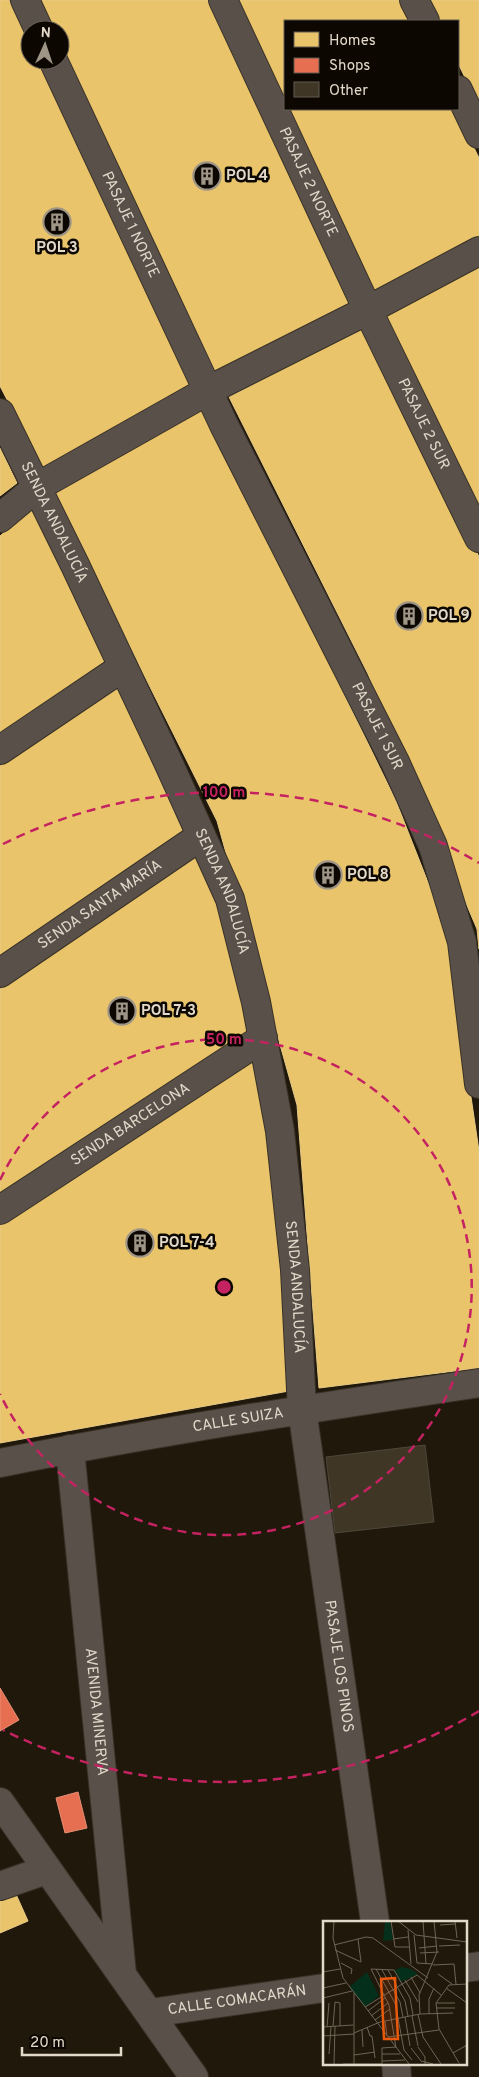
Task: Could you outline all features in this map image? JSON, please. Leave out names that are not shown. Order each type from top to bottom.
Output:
[{"type":"street","points":[[25,0],[34,20]]},
{"type":"street","name":"PASAJE 2 NORTE","points":[[223,0],[368,310]]},
{"type":"street","points":[[414,0],[424,20]]},
{"type":"street","name":"PASAJE 1 NORTE","points":[[58,70],[209,390]]},
{"type":"street","points":[[459,92],[479,134]]},
{"type":"street","points":[[0,518],[36,487],[209,390],[368,310],[479,251]]},
{"type":"street","name":"PASAJE 2 SUR","points":[[368,310],[479,538]]},
{"type":"street","name":"PASAJE 1 SUR","points":[[209,390],[224,426],[315,608],[395,762],[433,846],[462,942],[479,1084]]},
{"type":"street","name":"SENDA ANDALUCÍA","points":[[0,413],[123,667],[230,899],[256,1002],[280,1131],[295,1270],[302,1409]]},
{"type":"street","points":[[0,750],[123,667]]},
{"type":"street","name":"SENDA SANTA MARÍA","points":[[0,974],[201,836]]},
{"type":"street","name":"SENDA BARCELONA","points":[[0,1210],[263,1038]]},
{"type":"street","name":"CALLE SUIZA","points":[[0,1463],[302,1409],[479,1383]]},
{"type":"street","name":"PASAJE LOS PINOS","points":[[302,1409],[375,1921]]},
{"type":"street","name":"AVENIDA MINERVA","points":[[70,1449],[122,1974]]},
{"type":"street","points":[[0,1802],[46,1870],[194,2077]]},
{"type":"street","points":[[0,1886],[46,1870]]},
{"type":"street","points":[[466,1968],[479,1966]]},
{"type":"street","name":"CALLE COMACARÁN","points":[[150,2013],[323,1988]]},
{"type":"street","points":[[396,2064],[398,2077]]},
{"type":"building: Homes","name":"POL 3","points":[[0,0],[9,0],[20,23],[20,70],[43,70],[192,384],[42,468],[0,386]]},
{"type":"building: Homes","name":"POL 4","points":[[37,0],[211,0],[353,303],[216,373],[70,69],[70,20],[46,20]]},
{"type":"building: Homes","points":[[236,0],[403,0],[413,20],[284,20],[284,103]]},
{"type":"building: Homes","points":[[427,0],[479,0],[479,107],[459,65],[459,20],[437,20]]},
{"type":"building: Homes","points":[[287,110],[455,110],[479,158],[479,237],[372,292]]},
{"type":"building: Homes","points":[[479,265],[479,525],[373,321]]},
{"type":"building: Homes","name":"POL 9","points":[[373,321],[479,557],[479,949],[477,929],[368,674],[229,397]]},
{"type":"building: Homes","name":"POL 8","points":[[204,406],[396,801],[446,928],[479,1151],[479,1368],[319,1388],[297,1105],[217,821],[53,493]]},
{"type":"building: Homes","points":[[0,448],[17,483],[0,496]]},
{"type":"building: Homes","points":[[33,507],[111,663],[0,737],[0,536]]},
{"type":"building: Homes","points":[[117,686],[184,833],[0,958],[0,766]]},
{"type":"building: Homes","name":"POL 7-3","points":[[195,856],[210,881],[228,938],[250,1032],[0,1195],[0,989]]},
{"type":"building: Homes","name":"POL 7-4","points":[[251,1058],[267,1129],[281,1261],[289,1391],[0,1443],[0,1224]]},
{"type":"building: Homes","points":[[15,1892],[28,1921],[0,1933],[0,1898]]},
{"type":"building: Shops","points":[[0,1688],[19,1720],[0,1731]]},
{"type":"building: Shops","points":[[78,1792],[87,1828],[65,1833],[56,1798]]},
{"type":"building: Other","points":[[425,1445],[434,1522],[335,1533],[326,1457]]},
{"type":"place","name":"POL 4","points":[[207,176]]},
{"type":"place","name":"POL 3","points":[[57,222]]},
{"type":"place","name":"POL 9","points":[[409,616]]},
{"type":"place","name":"POL 8","points":[[328,875]]},
{"type":"place","name":"POL 7-3","points":[[122,1011]]},
{"type":"place","name":"POL 7-4","points":[[140,1243]]}]
